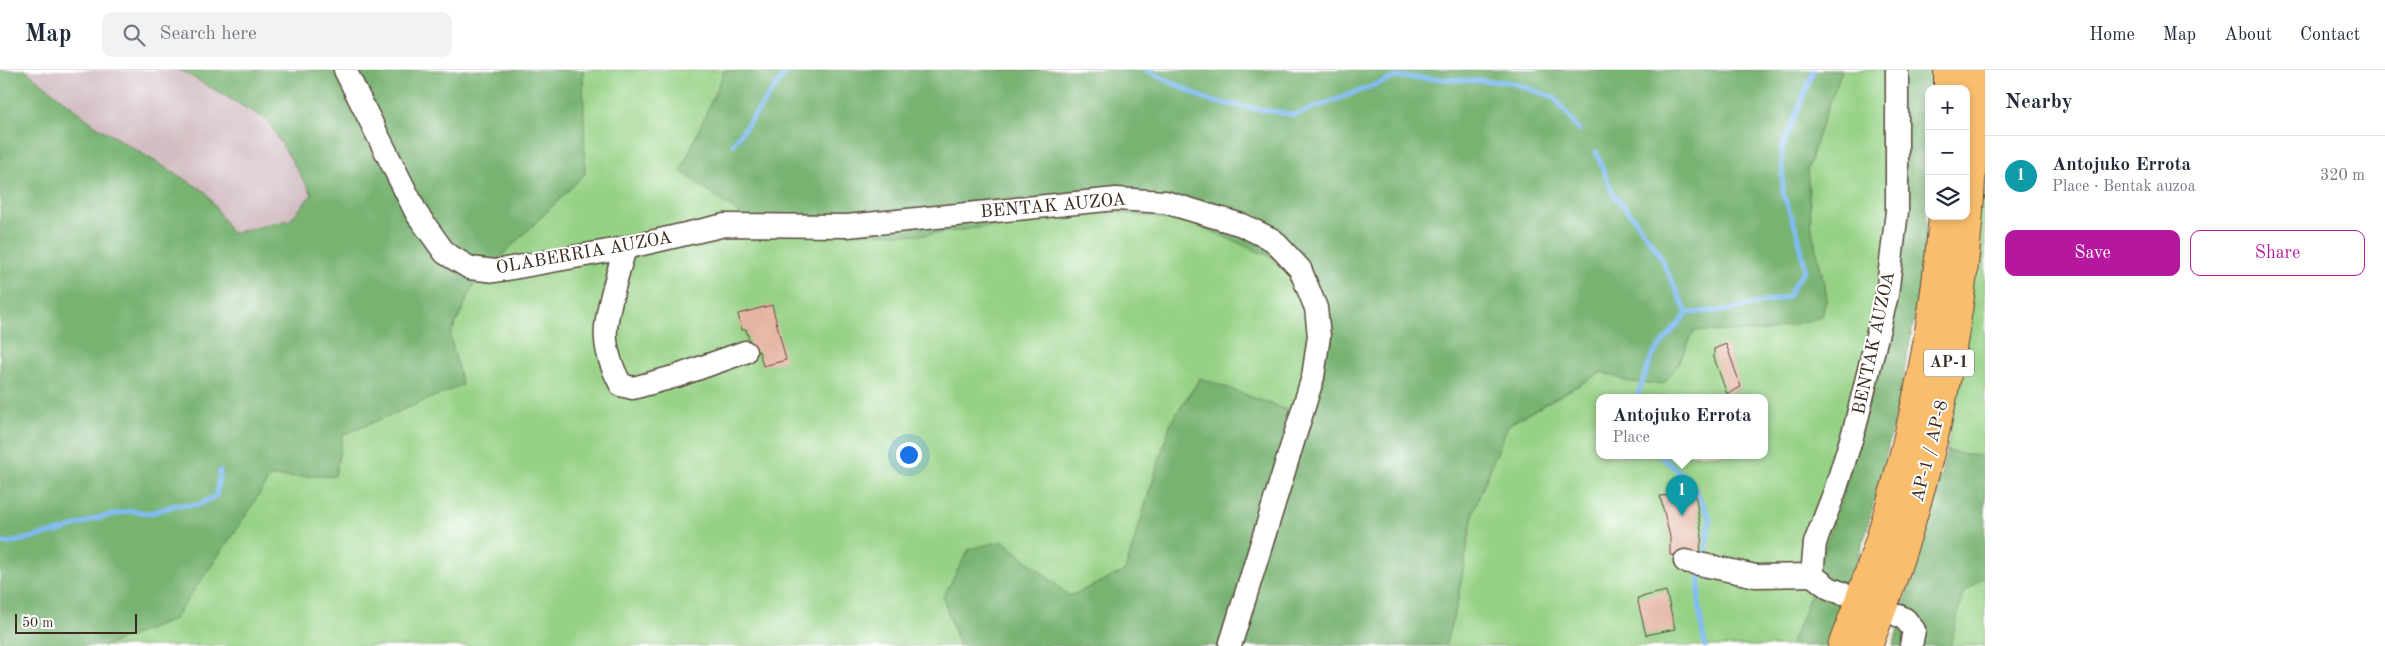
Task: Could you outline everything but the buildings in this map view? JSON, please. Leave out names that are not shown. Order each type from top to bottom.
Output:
[{"type":"highway","points":[[1948,70],[1948,85]]},
{"type":"highway","name":"AP-1 / AP-8","points":[[1868,646],[1898,564],[1919,498],[1934,440],[1957,323],[1970,206],[1973,70]]},
{"type":"highway","name":"AP-1 / AP-8","points":[[1842,646],[1879,547],[1910,434],[1932,319],[1943,220]]},
{"type":"street","name":"OLABERRIA AUZOA","points":[[346,70],[417,214],[445,253],[470,268],[495,271],[625,248],[725,225]]},
{"type":"street","name":"BENTAK AUZOA","points":[[1812,575],[1815,543],[1835,491],[1855,427],[1887,295],[1897,211],[1897,70]]},
{"type":"street","name":"BENTAK AUZOA","points":[[725,225],[847,226],[1116,198],[1165,202],[1242,225],[1273,240],[1300,270],[1316,308],[1319,336],[1312,377],[1230,646]]},
{"type":"street","points":[[625,248],[612,296],[606,339],[616,374],[621,384],[633,388],[677,376],[744,352]]},
{"type":"street","points":[[1685,561],[1756,576],[1812,575],[1830,588],[1842,593]]},
{"type":"street","points":[[1899,616],[1905,619],[1914,630],[1911,646]]},
{"type":"shaded area","points":[[25,70],[180,70],[267,120],[312,194],[290,220],[231,233],[206,192],[95,125]]},
{"type":"green space","points":[[0,70],[25,70],[95,125],[206,192],[231,233],[290,220],[312,194],[267,120],[180,70],[583,70],[585,174],[475,282],[450,335],[462,385],[343,435],[335,476],[270,477],[237,529],[173,620],[104,646],[0,646]]},
{"type":"green space","points":[[583,70],[725,70],[681,171],[923,235],[1109,211],[1193,223],[1300,269],[1319,336],[1300,415],[1200,378],[1171,422],[1125,571],[1070,596],[1003,541],[943,597],[959,646],[104,646],[173,620],[237,529],[270,477],[334,476],[342,435],[462,385],[450,336],[475,282],[585,174]]},
{"type":"green space","points":[[725,70],[1842,70],[1807,170],[1812,231],[1827,297],[1822,317],[1768,331],[1694,331],[1678,364],[1664,384],[1629,382],[1602,372],[1508,425],[1474,509],[1457,604],[1445,646],[959,646],[943,597],[969,549],[1003,541],[1070,596],[1125,571],[1171,422],[1201,378],[1300,415],[1319,336],[1300,270],[1193,223],[1109,211],[923,235],[758,228],[681,171]]},
{"type":"green space","points":[[1842,70],[1900,70],[1901,222],[1841,501],[1805,610],[1790,646],[1445,646],[1457,604],[1474,509],[1508,425],[1602,372],[1629,382],[1678,364],[1694,331],[1768,331],[1827,297],[1812,231],[1807,170]]},
{"type":"green space","points":[[1900,70],[1985,70],[1970,85],[1925,85],[1926,220],[1924,268],[1896,416],[1866,533],[1831,646],[1790,646],[1805,610],[1841,501],[1888,328]]},
{"type":"green space","points":[[1985,111],[1985,457],[1947,451]]},
{"type":"green space","points":[[1947,451],[1985,457],[1985,576],[1963,593],[1950,646],[1893,646]]},
{"type":"green space","points":[[1985,576],[1985,646],[1950,646],[1963,593]]},
{"type":"waterway","points":[[733,144],[788,70]]},
{"type":"waterway","points":[[1146,70],[1210,101],[1295,115],[1396,77],[1509,82],[1554,97],[1579,130]]},
{"type":"waterway","points":[[1638,394],[1652,356],[1687,313],[1728,310],[1787,297],[1805,268],[1798,234],[1783,194],[1782,148],[1814,70]]},
{"type":"waterway","points":[[1596,152],[1613,194],[1634,218],[1658,252],[1687,313]]},
{"type":"waterway","points":[[1664,459],[1690,481],[1710,518],[1705,560]]},
{"type":"waterway","points":[[0,542],[8,543],[64,530],[97,518],[130,511],[151,513],[176,505],[198,505],[216,496],[220,471]]},
{"type":"waterway","points":[[1702,570],[1699,598],[1705,646]]},
{"type":"place","name":"Antojuko Errota","points":[[1682,516]]}]
